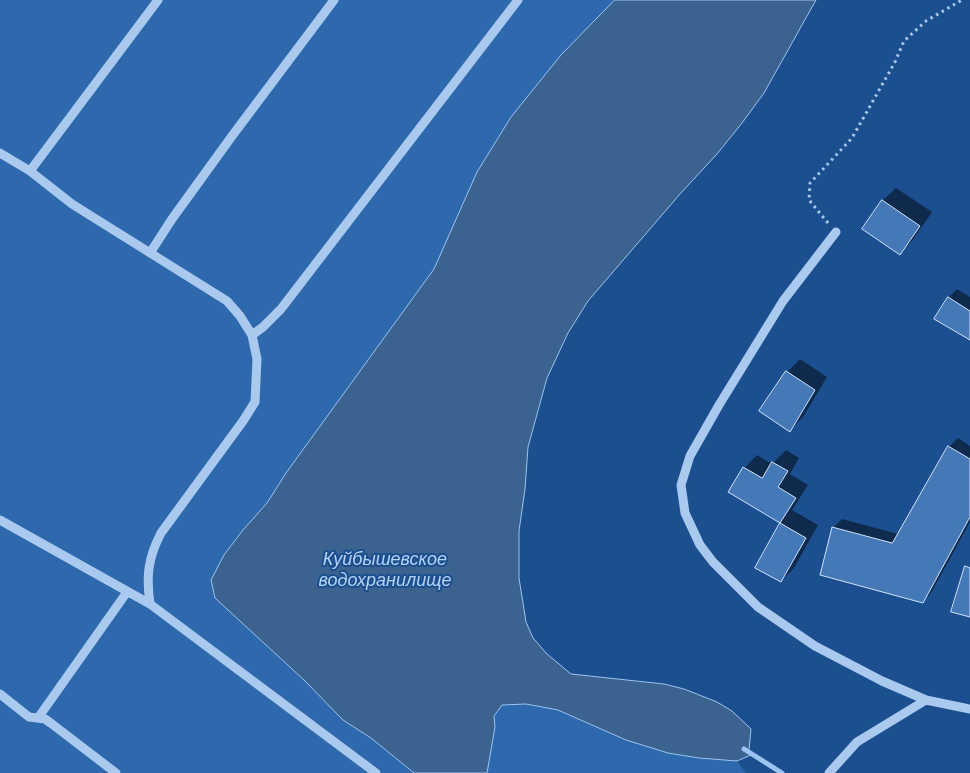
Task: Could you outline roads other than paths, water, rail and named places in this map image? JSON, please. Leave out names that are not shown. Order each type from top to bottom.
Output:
[{"type":"street","points":[[30,172],[158,0]]},
{"type":"street","points":[[150,253],[226,144],[334,0]]},
{"type":"street","points":[[252,335],[281,309],[518,0]]},
{"type":"street","points":[[0,153],[30,172],[72,204],[227,301],[240,316],[252,335],[257,360],[255,402],[161,533],[153,548],[148,571],[150,604]]},
{"type":"street","points":[[836,232],[783,301],[690,456],[682,485],[685,513],[700,545],[709,556],[758,606],[815,646],[882,681],[926,700],[970,709]]},
{"type":"street","points":[[0,520],[150,604],[376,773]]},
{"type":"street","points":[[38,718],[128,592]]},
{"type":"street","points":[[0,694],[29,717],[44,719],[52,724],[116,773]]},
{"type":"street","points":[[829,773],[857,742],[926,700]]},
{"type":"water","name":"Куйбышевское водохранилище","points":[[615,0],[816,0],[764,93],[717,154],[588,301],[568,333],[547,378],[528,447],[519,531],[519,578],[526,622],[533,638],[547,654],[571,674],[664,684],[684,689],[717,702],[732,711],[751,729],[749,750],[751,755],[737,761],[668,753],[626,740],[558,710],[526,704],[502,705],[494,716],[495,727],[487,773],[414,773],[371,738],[343,720],[304,680],[215,598],[211,580],[224,555],[267,503],[286,473],[434,269],[477,172],[511,117],[561,55]]},
{"type":"waterway","points":[[744,749],[782,773]]}]
